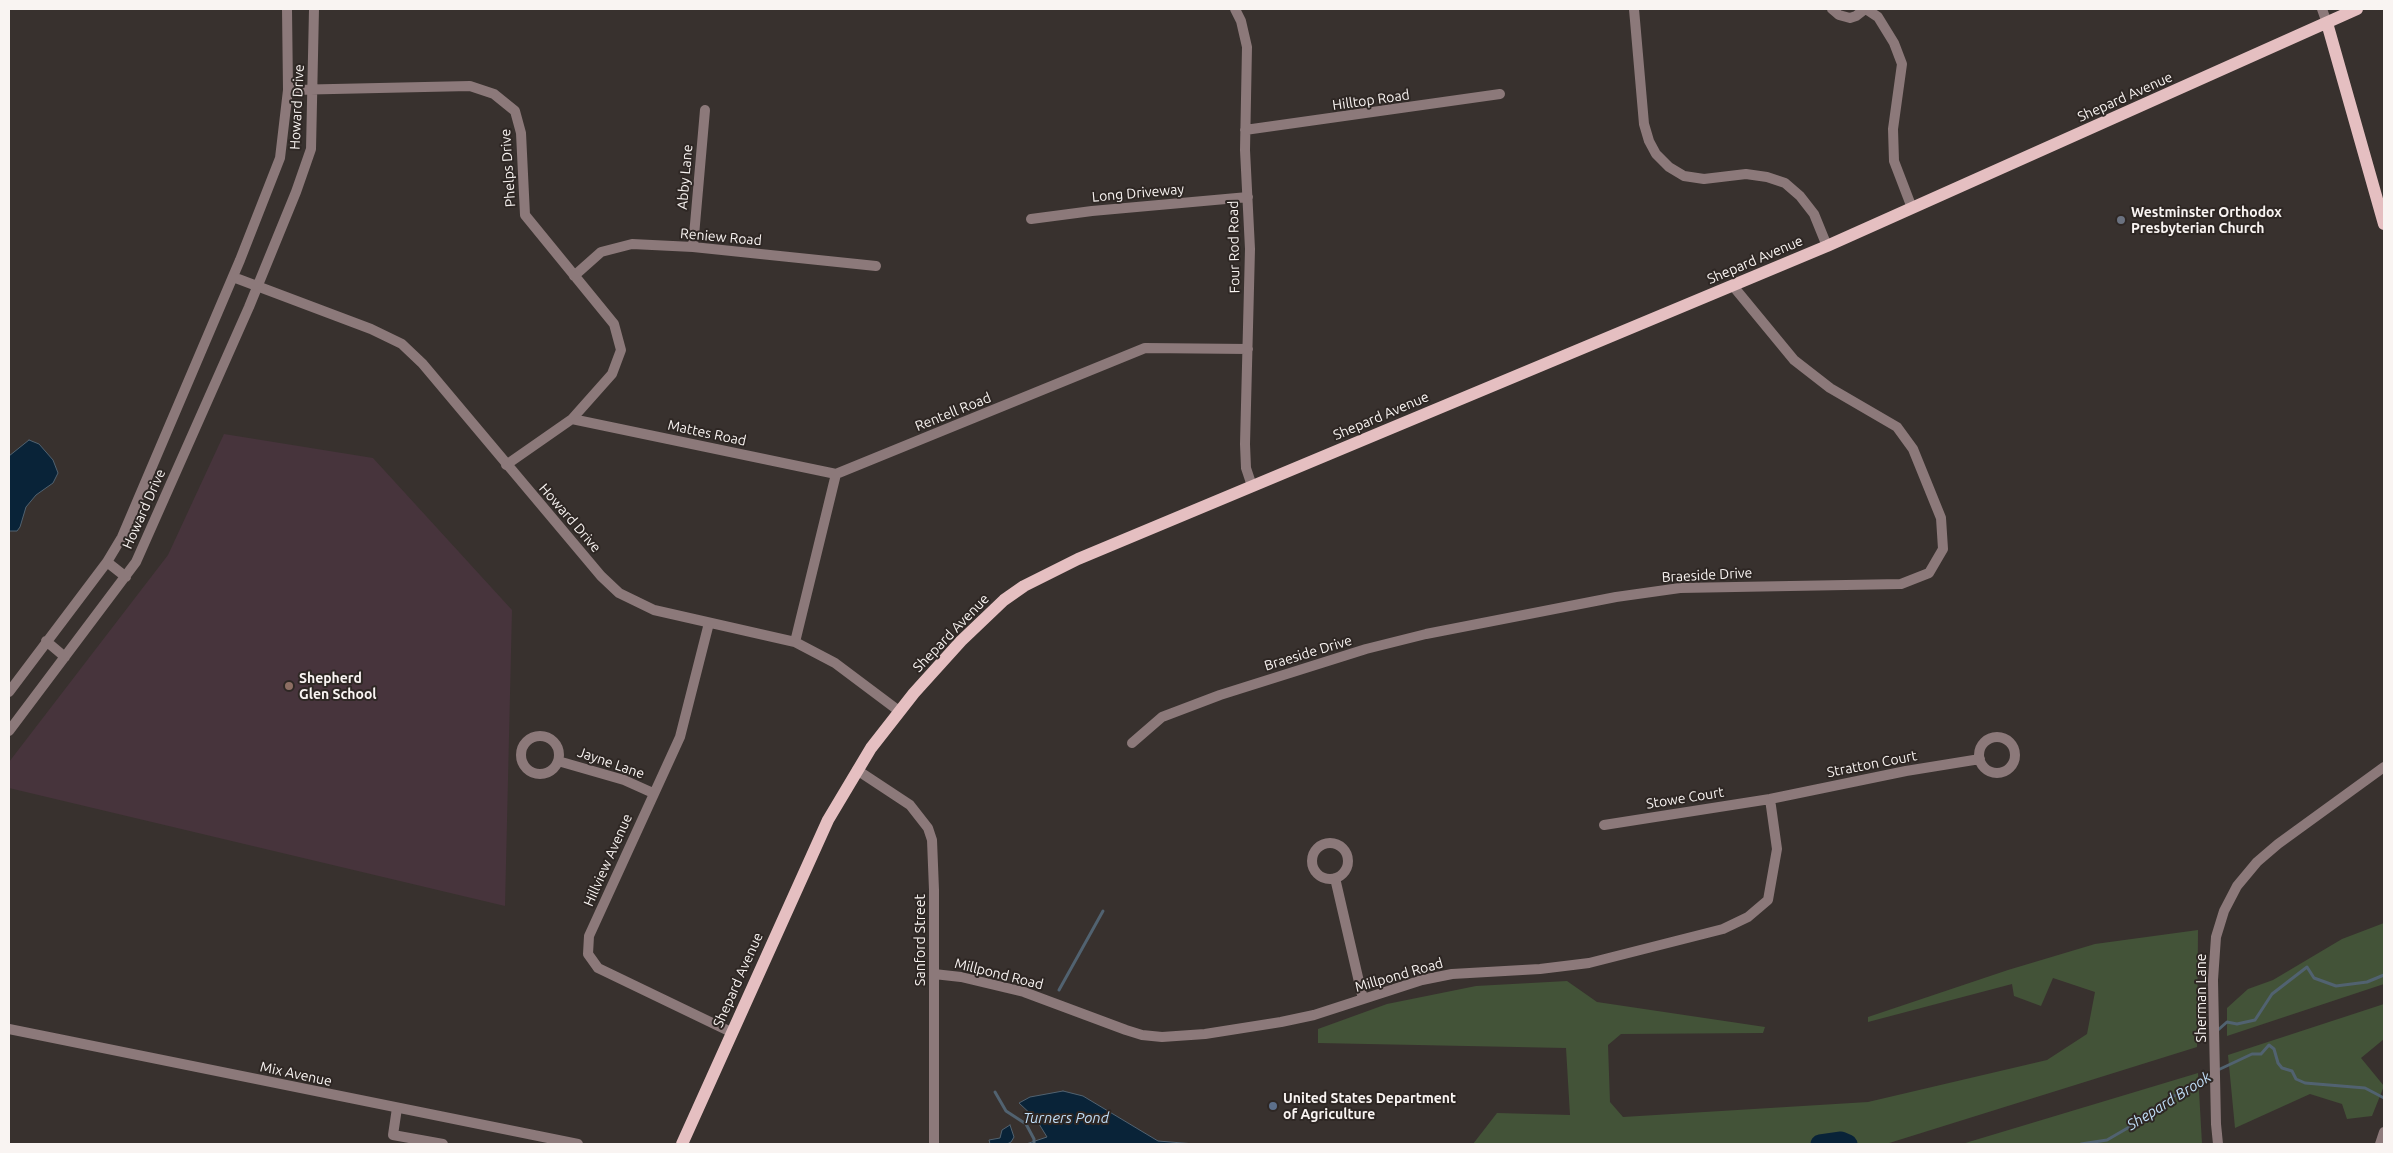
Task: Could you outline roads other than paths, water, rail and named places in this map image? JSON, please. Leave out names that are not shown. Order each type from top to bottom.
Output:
[{"type":"main road","name":"Shepard Avenue","points":[[682,1144],[828,820],[857,770],[899,711],[982,620],[1004,600],[1024,586],[1078,559],[1827,246],[2357,9]]},
{"type":"main road","points":[[2327,23],[2384,224]]},
{"type":"street","name":"Howard Drive","points":[[9,692],[107,562],[134,513],[233,277],[280,158],[288,90],[288,9]]},
{"type":"street","name":"Howard Drive","points":[[9,731],[126,577],[146,543],[258,286],[296,192],[311,149],[314,9]]},
{"type":"street","name":"Four Rod Road","points":[[1235,9],[1247,47],[1245,130],[1250,250],[1246,468],[1252,486]]},
{"type":"street","points":[[1634,9],[1644,124],[1649,141],[1656,154],[1669,167],[1684,176],[1704,179],[1746,174],[1767,177],[1785,183],[1800,196],[1814,214],[1827,246]]},
{"type":"street","points":[[1832,9],[1838,15],[1850,18],[1866,9],[1878,17],[1894,43],[1902,64],[1893,129],[1894,161],[1912,208]]},
{"type":"street","points":[[2322,9],[2327,23]]},
{"type":"street","name":"Phelps Drive","points":[[288,90],[470,86],[494,94],[515,111],[521,133],[525,215],[614,324],[621,350],[612,374],[572,419],[506,464]]},
{"type":"street","name":"Hilltop Road","points":[[1245,130],[1500,94]]},
{"type":"street","name":"Abby Lane","points":[[693,247],[705,110]]},
{"type":"street","name":"Long Driveway","points":[[1031,219],[1100,210],[1248,197]]},
{"type":"street","name":"Reniew Road","points":[[574,276],[601,252],[632,244],[693,247],[876,266]]},
{"type":"street","name":"Howard Drive","points":[[233,277],[372,329],[402,344],[422,363],[601,576],[620,593],[654,610],[795,642],[836,663],[899,711]]},
{"type":"street","name":"Braeside Drive","points":[[1132,743],[1162,717],[1220,695],[1366,649],[1426,634],[1616,597],[1680,588],[1901,584],[1929,573],[1943,549],[1941,518],[1913,449],[1897,427],[1830,388],[1794,360],[1733,286]]},
{"type":"street","name":"Rentell Road","points":[[836,474],[1145,348],[1248,349]]},
{"type":"street","name":"Mattes Road","points":[[572,419],[836,474]]},
{"type":"street","points":[[795,642],[836,474]]},
{"type":"street","points":[[107,562],[126,577]]},
{"type":"street","name":"Hillview Avenue","points":[[709,623],[680,737],[590,936],[588,954],[598,968],[731,1032]]},
{"type":"street","points":[[46,641],[65,657]]},
{"type":"street","name":"Stratton Court","points":[[1770,799],[1906,771],[1980,759]]},
{"type":"street","name":"Jayne Lane","points":[[558,761],[624,780],[654,793]]},
{"type":"street","name":"Sherman Lane","points":[[2218,1144],[2216,1124],[2214,953],[2220,922],[2230,899],[2246,874],[2278,844],[2384,767]]},
{"type":"street","name":"Sanford Street","points":[[857,770],[910,805],[928,828],[934,853],[934,1144]]},
{"type":"street","name":"Stowe Court","points":[[1604,825],[1770,799]]},
{"type":"street","name":"Millpond Road","points":[[934,974],[961,976],[1024,992],[1126,1030],[1142,1035],[1162,1036],[1205,1034],[1314,1015],[1422,980],[1452,974],[1540,969],[1589,963],[1723,929],[1748,917],[1768,900],[1777,850],[1770,799]]},
{"type":"street","points":[[1335,878],[1363,999]]},
{"type":"street","name":"Mix Avenue","points":[[9,1029],[578,1144]]},
{"type":"street","points":[[397,1108],[391,1140],[443,1144]]},
{"type":"street","points":[[2380,1144],[2384,1132]]},
{"type":"water","points":[[29,440],[39,444],[53,460],[58,473],[53,483],[36,495],[26,507],[17,531],[9,531],[9,456]]},
{"type":"water","name":"Turners Pond","points":[[1063,1091],[1083,1096],[1158,1141],[1195,1144],[1026,1144],[1047,1137],[1036,1119],[1019,1103],[1030,1097]]},
{"type":"water","name":"Turners Pond","points":[[1010,1125],[1014,1137],[1011,1142],[1007,1144],[990,1144],[989,1140],[1000,1138],[1002,1130]]},
{"type":"waterway","points":[[1059,990],[1103,911]]},
{"type":"waterway","name":"Shepard Brook","points":[[2218,1030],[2227,1022],[2237,1024],[2255,1020],[2272,994],[2307,967],[2314,978],[2336,986],[2367,982],[2384,975]]},
{"type":"waterway","points":[[2218,1070],[2252,1054],[2261,1054],[2269,1045],[2274,1049],[2278,1063],[2282,1068],[2292,1071],[2296,1079],[2305,1083],[2365,1088],[2384,1098]]},
{"type":"waterway","name":"Shepard Brook","points":[[2081,1144],[2107,1140],[2138,1122],[2169,1098],[2201,1084],[2212,1075]]},
{"type":"waterway","points":[[995,1092],[1006,1111],[1026,1124],[1034,1139],[1034,1144]]},
{"type":"waterway","name":"Shepard Brook","points":[[1820,1144],[1841,1141],[1848,1144]]},
{"type":"place","name":"Westminster Orthodox Presbyterian Church","points":[[2121,220]]},
{"type":"place","name":"Shepherd Glen School","points":[[289,686]]},
{"type":"place","name":"United States Department of Agriculture","points":[[1273,1106]]}]
